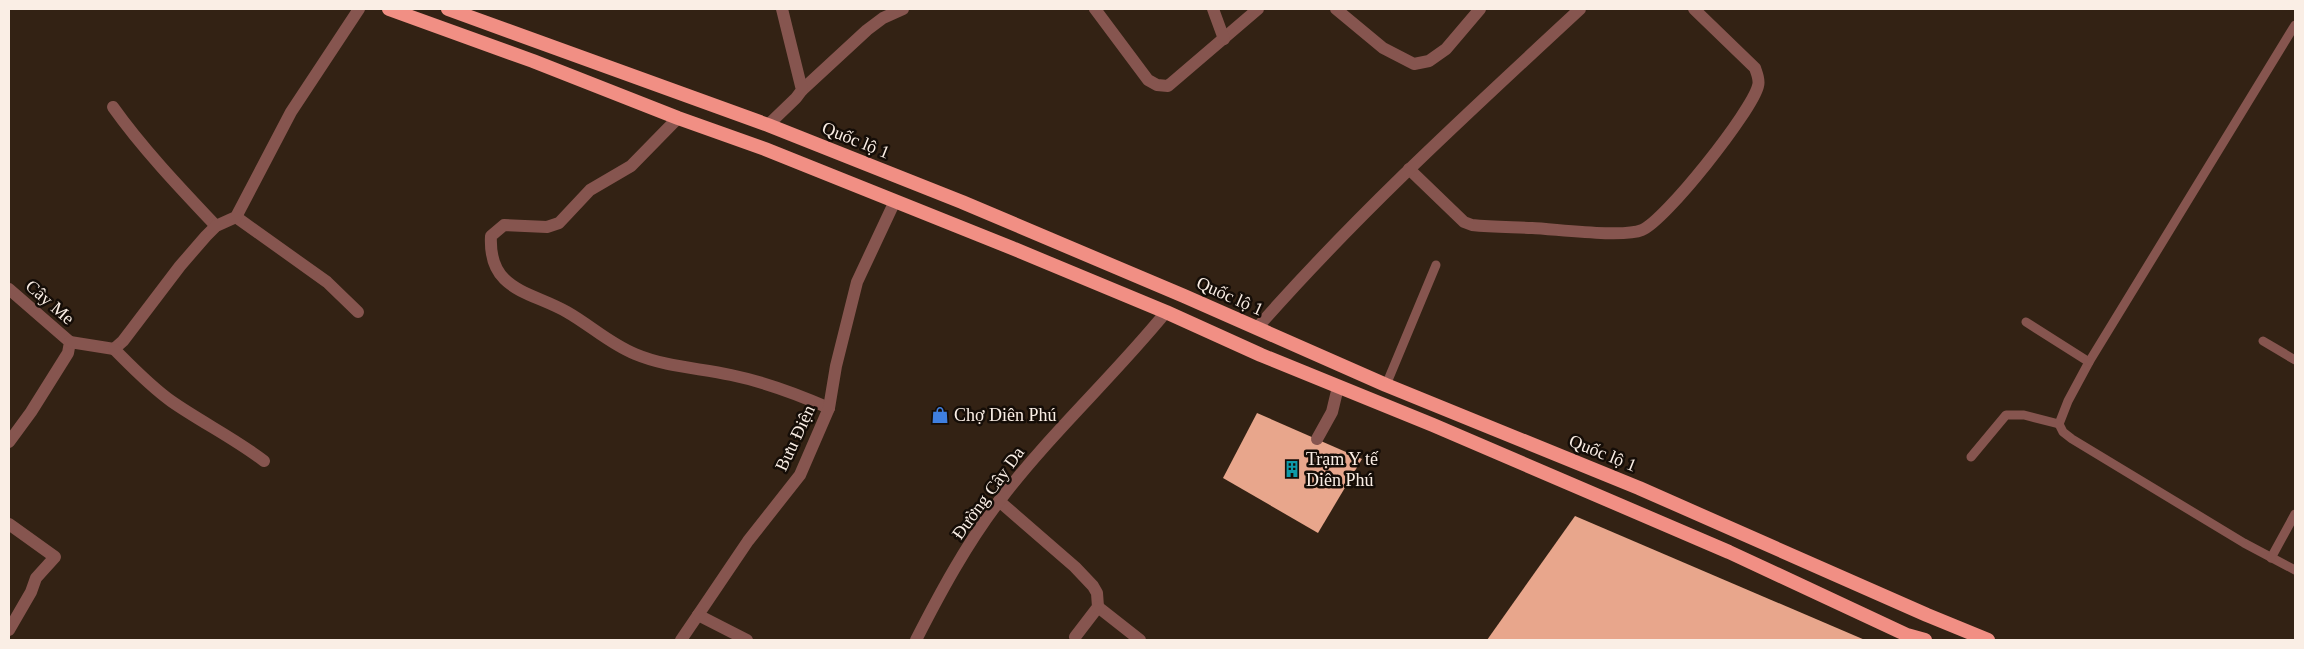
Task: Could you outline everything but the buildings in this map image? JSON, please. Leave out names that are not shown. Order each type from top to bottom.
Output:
[{"type":"highway","points":[[389,9],[533,61],[765,150],[1166,312],[1261,355],[1729,552],[1905,638],[1925,640]]},
{"type":"highway","name":"Quốc lộ 1","points":[[448,9],[768,125],[1019,225],[1386,385],[1639,488],[1927,616],[1988,640]]},
{"type":"street","points":[[114,349],[123,341],[180,266],[216,226],[236,217],[290,112],[359,9]]},
{"type":"street","points":[[782,9],[802,90]]},
{"type":"street","points":[[768,125],[802,90],[867,30],[883,18],[903,9]]},
{"type":"street","points":[[1095,9],[1148,80],[1158,85],[1168,86],[1224,40],[1255,10]]},
{"type":"street","points":[[1213,9],[1224,40]]},
{"type":"street","points":[[1336,9],[1383,48],[1414,64],[1429,61],[1446,48],[1480,9]]},
{"type":"street","points":[[1256,328],[1307,272],[1410,169],[1580,9]]},
{"type":"street","points":[[1410,169],[1464,222],[1472,225],[1610,232],[1643,230],[1682,192],[1738,119],[1758,85],[1758,76],[1755,68],[1694,9]]},
{"type":"street","points":[[113,107],[135,138],[151,153],[216,226]]},
{"type":"street","points":[[678,118],[631,166],[590,190],[560,223],[547,227],[513,224],[500,227],[491,236],[490,247],[495,266],[505,282],[521,292],[566,312],[625,351],[648,360],[687,369],[731,375],[762,383],[797,394],[829,408]]},
{"type":"street","name":"Bưu Điện","points":[[681,640],[748,541],[800,475],[829,408],[836,366],[857,282],[895,201]]},
{"type":"street","points":[[236,217],[327,282],[358,312]]},
{"type":"street","name":"Cây Me","points":[[9,289],[70,342],[68,353],[31,412],[9,442]]},
{"type":"street","name":"Đường Cây Da","points":[[916,640],[953,572],[999,501],[1034,459],[1166,312]]},
{"type":"street","points":[[70,342],[114,349],[153,387],[171,401],[235,440],[264,461]]},
{"type":"street","points":[[1317,439],[1332,412],[1338,387]]},
{"type":"street","points":[[999,501],[1085,577],[1097,594],[1098,607],[1075,637]]},
{"type":"street","points":[[9,524],[55,557],[36,578],[31,592],[9,630]]},
{"type":"street","points":[[1098,607],[1140,640]]},
{"type":"street","points":[[698,615],[747,640]]},
{"type":"lane","points":[[2059,424],[2068,401],[2089,362],[2295,25]]},
{"type":"lane","points":[[1386,385],[1436,265]]},
{"type":"lane","points":[[2026,322],[2089,362]]},
{"type":"lane","points":[[2264,341],[2295,360]]},
{"type":"lane","points":[[1971,457],[2006,415],[2024,415],[2059,424],[2072,439],[2271,558],[2295,570]]},
{"type":"lane","points":[[2271,558],[2295,514]]},
{"type":"place","name":"Chợ Diên Phú","points":[[940,415]]},
{"type":"place","name":"Trạm Y tế Diên Phú","points":[[1292,469]]}]
